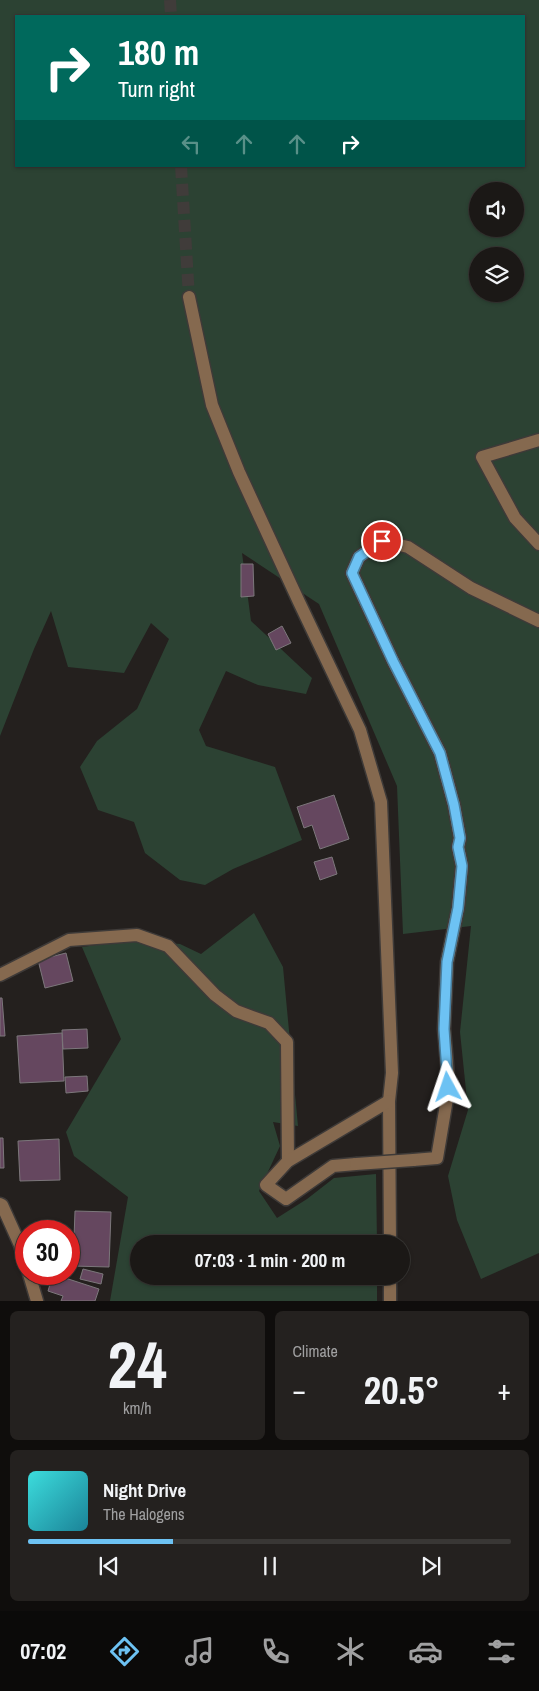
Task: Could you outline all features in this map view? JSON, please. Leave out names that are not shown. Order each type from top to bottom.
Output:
[{"type":"street","points":[[189,297],[212,405],[255,506],[360,730],[381,802],[392,1072],[390,1101],[390,1235]]},
{"type":"street","points":[[539,440],[482,456],[515,518],[539,544]]},
{"type":"street","points":[[390,1101],[288,1161],[266,1184],[286,1200],[333,1166],[437,1158],[441,1143],[448,1087],[444,1029],[447,962],[458,908],[462,866],[458,847],[460,838],[454,805],[440,753],[393,661],[352,573],[359,557],[382,541],[408,547],[471,588],[539,621]]},
{"type":"street","points":[[0,975],[69,940],[138,935],[168,946],[215,995],[236,1012],[269,1023],[287,1042],[288,1161]]},
{"type":"street","points":[[0,1204],[15,1235]]},
{"type":"street","points":[[32,1285],[37,1301]]},
{"type":"street","points":[[390,1285],[390,1301]]},
{"type":"green space","points":[[0,0],[539,0],[539,1253],[481,1279],[457,1220],[448,1176],[468,1110],[460,1032],[471,926],[403,934],[397,786],[319,604],[242,553],[251,621],[312,678],[306,694],[258,685],[226,671],[199,730],[206,746],[275,767],[302,840],[233,869],[205,885],[180,880],[145,853],[134,822],[98,810],[80,767],[97,741],[137,709],[169,639],[151,623],[124,673],[68,667],[51,611],[0,736]]},
{"type":"green space","points":[[254,913],[283,967],[298,1126],[273,1122],[280,1146],[259,1191],[277,1218],[307,1199],[334,1178],[376,1174],[377,1235],[130,1235],[130,1285],[377,1285],[377,1301],[110,1301],[128,1197],[74,1156],[66,1132],[121,1039],[82,947],[131,940],[180,944],[201,954]]},
{"type":"building","points":[[241,564],[253,564],[254,596],[241,597]]},
{"type":"building","points":[[282,626],[291,643],[276,650],[268,634]]},
{"type":"building","points":[[334,795],[349,839],[320,849],[312,825],[304,828],[297,807]]},
{"type":"building","points":[[332,857],[337,874],[320,880],[314,862]]},
{"type":"building","points":[[66,953],[73,981],[45,988],[38,960]]},
{"type":"building","points":[[0,998],[2,998],[5,1036],[0,1036]]},
{"type":"building","points":[[87,1029],[88,1048],[63,1049],[62,1030]]},
{"type":"building","points":[[62,1033],[64,1081],[20,1083],[17,1036]]},
{"type":"building","points":[[87,1076],[88,1091],[66,1093],[65,1077]]},
{"type":"building","points":[[0,1138],[3,1138],[4,1168],[0,1168]]},
{"type":"building","points":[[59,1139],[60,1180],[20,1181],[18,1141]]},
{"type":"building","points":[[75,1211],[111,1212],[109,1267],[80,1266],[80,1220],[75,1220]]},
{"type":"building","points":[[83,1269],[103,1274],[101,1284],[80,1279]]},
{"type":"building","points":[[80,1283],[99,1289],[95,1301],[61,1301],[63,1296],[48,1291],[50,1285],[80,1285]]},
{"type":"tunnel","points":[[170,0],[171,15]]},
{"type":"tunnel","points":[[181,167],[189,297]]},
{"type":"route","points":[[382,541],[359,557],[352,573],[393,661],[440,753],[454,805],[460,838],[458,847],[462,866],[458,908],[447,962],[444,1029],[448,1087]]}]
